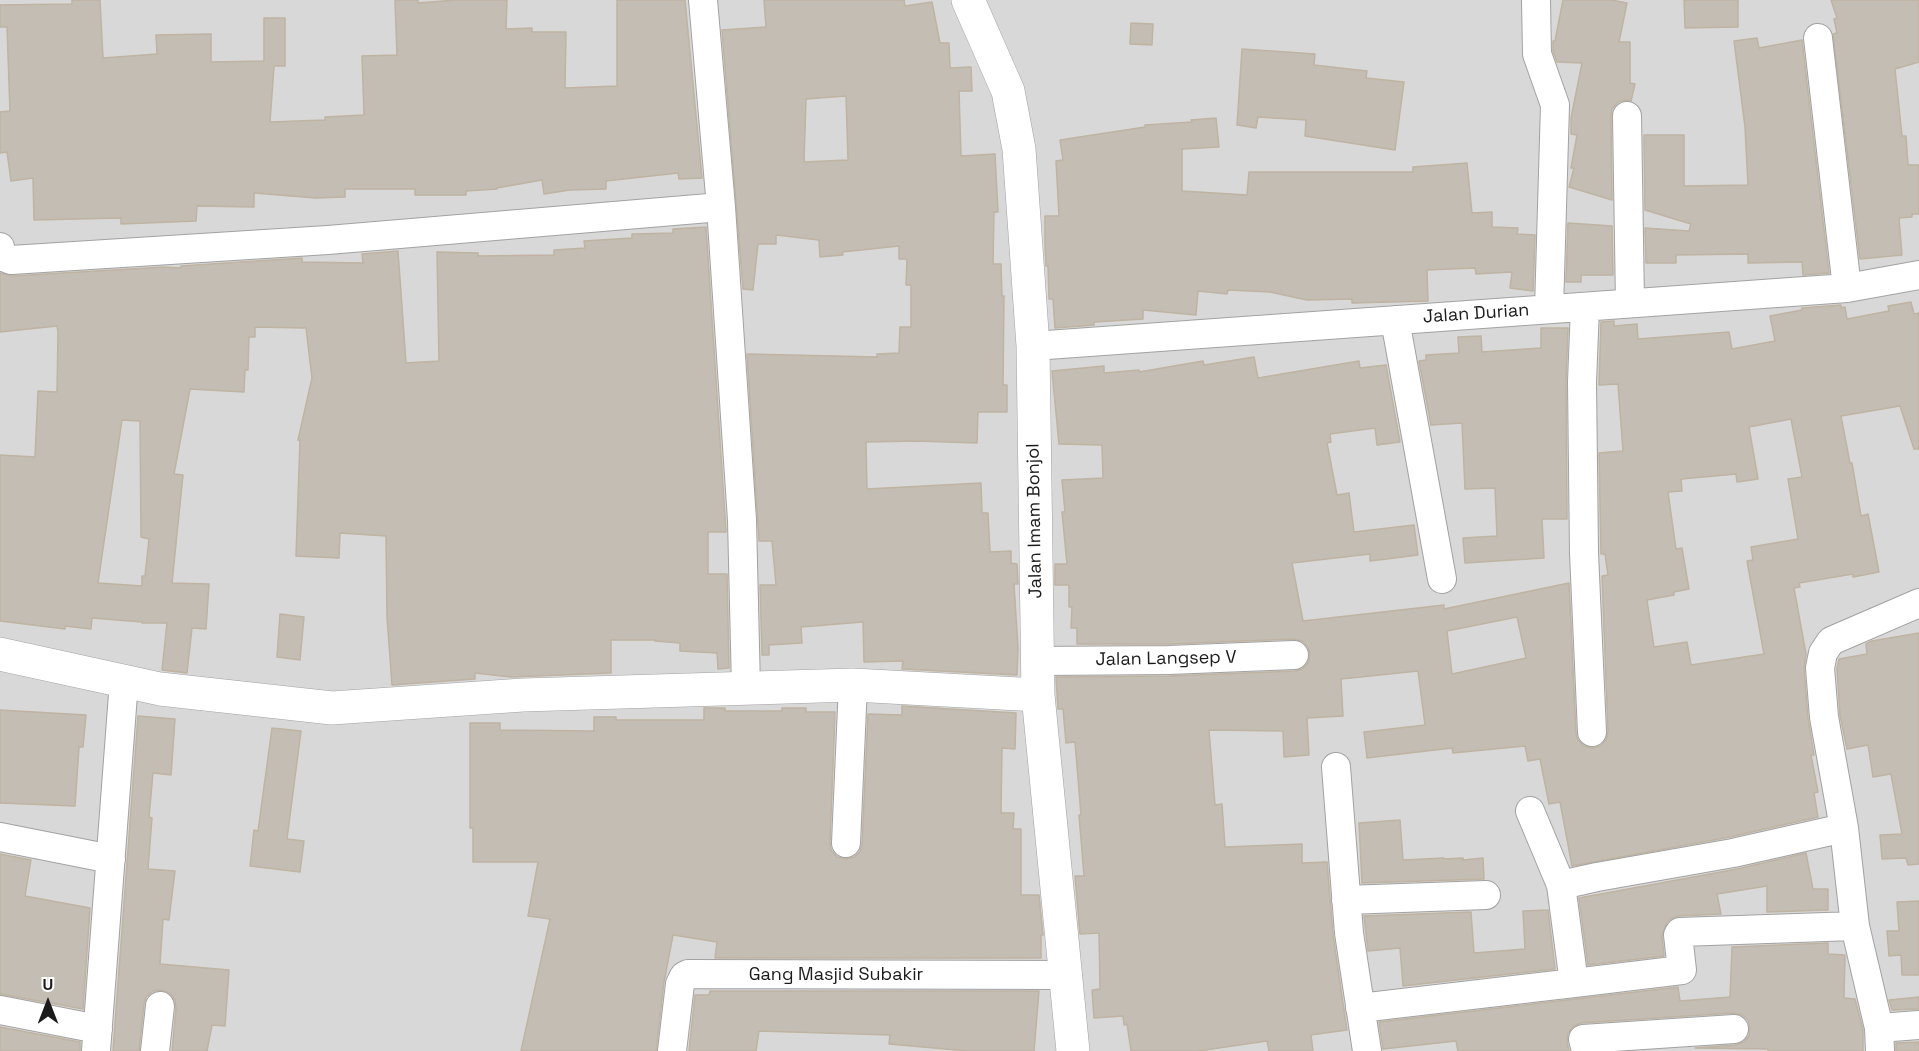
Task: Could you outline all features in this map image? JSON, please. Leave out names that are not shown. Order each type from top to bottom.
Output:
[{"type":"street","points":[[703,0],[721,207],[742,520],[746,688]]},
{"type":"street","name":"Jalan Imam Bonjol","points":[[968,0],[1008,92],[1019,149],[1033,346],[1038,695],[1073,1051]]},
{"type":"street","points":[[1536,0],[1537,54],[1555,105],[1549,309]]},
{"type":"street","points":[[1818,38],[1847,288]]},
{"type":"street","points":[[1627,116],[1630,303]]},
{"type":"street","points":[[0,247],[1,254],[11,260],[328,240],[721,207]]},
{"type":"street","name":"Jalan Durian","points":[[1033,346],[1847,288],[1919,275]]},
{"type":"street","points":[[1585,307],[1582,382],[1584,553],[1592,732]]},
{"type":"street","points":[[1395,320],[1442,579]]},
{"type":"street","points":[[1919,603],[1831,642],[1823,653],[1820,668],[1824,717],[1844,828],[1855,926],[1879,1040],[1919,1025]]},
{"type":"street","points":[[0,654],[160,689],[332,708],[523,695],[853,685],[1038,695]]},
{"type":"street","name":"Jalan Langsep V","points":[[1037,661],[1169,660],[1294,655]]},
{"type":"street","points":[[0,1010],[97,1040],[124,681]]},
{"type":"street","points":[[846,843],[853,685]]},
{"type":"street","points":[[1336,767],[1349,933],[1367,1051]]},
{"type":"street","points":[[1530,811],[1561,885],[1574,983]]},
{"type":"street","points":[[1561,885],[1733,853],[1844,828]]},
{"type":"street","points":[[0,837],[111,859]]},
{"type":"street","points":[[1346,900],[1486,895]]},
{"type":"street","points":[[1360,1008],[1682,970],[1678,935],[1680,932],[1855,926]]},
{"type":"street","name":"Gang Masjid Subakir","points":[[672,1051],[680,984],[684,976],[688,974],[1066,975]]},
{"type":"street","points":[[155,1051],[160,1006]]},
{"type":"street","points":[[1586,1051],[1583,1039],[1734,1029]]},
{"type":"shaded area","points":[[0,0],[1919,0],[1919,1051],[0,1051]]},
{"type":"building","points":[[72,0],[100,0],[103,58],[157,54],[156,35],[211,34],[211,62],[264,61],[264,18],[285,18],[285,66],[274,66],[270,122],[325,120],[325,117],[364,115],[362,56],[397,55],[395,0],[418,0],[418,3],[507,0],[506,29],[532,28],[532,32],[566,32],[565,88],[617,86],[617,0],[685,0],[702,178],[679,179],[678,173],[606,181],[606,189],[570,190],[544,194],[542,180],[497,189],[466,191],[466,195],[415,195],[415,189],[345,189],[345,197],[316,198],[254,193],[254,207],[197,206],[196,221],[121,224],[121,218],[34,220],[33,178],[11,181],[7,152],[0,153],[0,112],[10,111],[7,27],[0,27],[0,5],[72,4]]},
{"type":"building","points":[[764,0],[904,0],[905,6],[932,2],[940,43],[949,43],[950,68],[971,67],[972,91],[959,91],[961,156],[995,154],[998,212],[994,212],[993,264],[1001,264],[1002,296],[1004,296],[1003,385],[1007,385],[1007,412],[978,412],[977,443],[866,442],[867,489],[981,483],[982,513],[988,513],[990,552],[1011,551],[1011,563],[1017,564],[1018,584],[1014,584],[1018,648],[1017,675],[902,669],[903,661],[864,662],[863,622],[801,627],[802,643],[769,645],[769,655],[762,655],[760,585],[776,585],[772,541],[759,541],[747,354],[877,357],[877,354],[899,353],[900,327],[911,327],[911,285],[906,285],[907,259],[899,259],[899,246],[842,252],[843,255],[820,257],[819,240],[776,235],[776,244],[758,244],[753,290],[743,289],[722,30],[766,27]],"holes":[[[846,96],[848,160],[804,162],[806,99]]]},
{"type":"building","points":[[1563,0],[1611,0],[1627,3],[1619,42],[1630,42],[1630,83],[1635,84],[1631,101],[1618,102],[1612,109],[1612,200],[1569,187],[1574,168],[1571,168],[1577,135],[1571,134],[1571,118],[1582,63],[1557,62],[1553,51],[1553,41],[1555,41]]},
{"type":"building","points":[[1684,0],[1738,0],[1738,27],[1685,28]]},
{"type":"building","points":[[1831,0],[1919,0],[1919,62],[1895,69],[1902,136],[1906,136],[1908,165],[1919,165],[1919,214],[1899,218],[1902,255],[1860,259],[1833,34],[1837,33],[1834,19],[1837,18]]},
{"type":"building","points":[[1131,23],[1153,24],[1152,45],[1130,44]]},
{"type":"building","points":[[1757,38],[1759,48],[1802,40],[1829,273],[1803,275],[1802,262],[1748,263],[1748,254],[1676,255],[1676,263],[1646,263],[1645,228],[1689,231],[1691,224],[1645,210],[1644,135],[1684,135],[1684,186],[1748,185],[1745,127],[1734,41]]},
{"type":"building","points":[[1242,49],[1315,54],[1314,65],[1367,71],[1366,78],[1404,82],[1395,150],[1305,136],[1306,120],[1258,117],[1256,128],[1237,125]]},
{"type":"building","points":[[1216,118],[1219,147],[1182,149],[1182,191],[1247,195],[1249,172],[1413,172],[1413,167],[1467,163],[1472,213],[1492,212],[1492,227],[1518,228],[1517,234],[1535,235],[1533,291],[1510,288],[1512,272],[1476,274],[1475,268],[1427,270],[1428,301],[1352,303],[1352,299],[1307,300],[1270,292],[1228,290],[1227,294],[1198,291],[1196,315],[1143,310],[1143,319],[1094,322],[1094,325],[1055,328],[1053,299],[1049,299],[1048,266],[1046,266],[1045,216],[1059,216],[1056,161],[1063,160],[1060,140],[1145,127],[1145,125]]},
{"type":"building","points":[[1568,223],[1612,226],[1613,275],[1581,275],[1581,282],[1566,282]]},
{"type":"building","points":[[706,227],[726,532],[708,532],[708,574],[727,574],[729,668],[718,669],[717,653],[680,651],[680,643],[655,640],[611,640],[611,673],[511,677],[475,673],[475,679],[392,685],[387,617],[386,536],[340,533],[339,558],[296,556],[300,440],[298,440],[312,378],[306,328],[255,327],[255,337],[249,337],[248,370],[245,370],[244,392],[190,389],[174,474],[183,475],[172,583],[209,584],[206,629],[192,628],[187,673],[162,670],[167,623],[92,618],[91,629],[65,626],[65,629],[0,621],[0,455],[35,457],[38,391],[57,392],[58,332],[57,326],[0,332],[0,273],[12,276],[164,267],[181,268],[181,266],[302,258],[302,262],[363,263],[362,254],[398,251],[406,363],[439,361],[437,252],[478,253],[478,256],[554,255],[554,250],[585,248],[584,241],[632,238],[632,234],[673,233],[673,229]],"holes":[[[122,420],[140,421],[141,537],[149,539],[145,576],[142,576],[142,586],[98,583]]]},
{"type":"building","points":[[1911,302],[1914,314],[1919,313],[1919,449],[1914,449],[1900,406],[1841,416],[1861,516],[1868,514],[1879,572],[1799,583],[1800,587],[1794,588],[1806,654],[1804,669],[1814,755],[1811,755],[1818,792],[1814,793],[1818,817],[1730,837],[1572,866],[1560,802],[1549,804],[1540,759],[1528,761],[1525,746],[1453,753],[1452,748],[1367,758],[1364,732],[1425,725],[1418,671],[1341,679],[1343,716],[1307,718],[1309,755],[1284,757],[1283,731],[1209,730],[1215,805],[1222,804],[1225,847],[1302,844],[1302,863],[1327,862],[1333,935],[1347,1030],[1311,1035],[1313,1051],[1269,1051],[1267,1041],[1198,1051],[1131,1051],[1127,1024],[1124,1025],[1123,1016],[1094,1018],[1092,990],[1100,989],[1099,933],[1080,934],[1075,876],[1084,876],[1075,742],[1066,743],[1063,709],[1058,709],[1056,677],[1169,676],[1295,671],[1302,669],[1308,663],[1310,654],[1308,647],[1302,641],[1293,639],[1169,644],[1077,644],[1077,628],[1071,628],[1072,607],[1069,607],[1069,585],[1055,585],[1055,564],[1067,564],[1062,512],[1065,512],[1062,480],[1103,478],[1102,445],[1059,444],[1052,371],[1104,366],[1104,373],[1139,370],[1139,372],[1203,361],[1204,365],[1254,357],[1258,378],[1359,361],[1360,368],[1386,365],[1400,442],[1377,445],[1375,428],[1330,434],[1331,442],[1327,443],[1337,495],[1349,493],[1354,532],[1414,525],[1418,555],[1370,561],[1370,554],[1292,563],[1303,621],[1444,605],[1444,609],[1569,583],[1576,733],[1578,740],[1584,746],[1593,748],[1600,746],[1606,740],[1608,731],[1602,576],[1608,575],[1605,554],[1601,554],[1599,453],[1623,451],[1618,384],[1599,385],[1601,322],[1614,321],[1614,326],[1637,324],[1638,339],[1729,332],[1732,349],[1775,341],[1770,316],[1802,310],[1802,308],[1841,305],[1841,308],[1845,307],[1847,319],[1889,311],[1888,306]],"holes":[[[1791,419],[1802,477],[1788,479],[1798,539],[1751,547],[1753,560],[1747,561],[1764,654],[1691,665],[1687,642],[1654,647],[1647,600],[1674,595],[1674,592],[1689,589],[1682,548],[1676,549],[1668,492],[1682,491],[1681,479],[1736,474],[1737,482],[1758,479],[1749,427]],[[1517,617],[1526,658],[1452,674],[1447,631]]]},
{"type":"building","points":[[1541,328],[1568,328],[1567,519],[1542,519],[1544,558],[1465,563],[1463,538],[1497,536],[1495,488],[1465,489],[1462,423],[1431,425],[1419,361],[1426,360],[1426,355],[1459,353],[1458,337],[1481,336],[1482,352],[1541,348]]},
{"type":"building","points":[[280,614],[304,617],[300,660],[277,657]]},
{"type":"building","points":[[1919,633],[1919,864],[1908,865],[1906,858],[1882,859],[1880,835],[1902,834],[1891,774],[1873,777],[1868,745],[1847,749],[1840,715],[1837,669],[1839,659],[1867,654],[1866,644],[1872,641]]},
{"type":"building","points":[[902,706],[1016,713],[1015,749],[1002,748],[1001,813],[1014,813],[1013,829],[1021,829],[1021,895],[1039,895],[1043,935],[1041,935],[1041,958],[715,958],[717,942],[673,935],[664,982],[656,1051],[521,1051],[550,919],[528,916],[538,862],[473,862],[473,828],[470,828],[470,723],[500,723],[500,730],[594,731],[594,717],[616,717],[616,720],[704,720],[704,708],[725,708],[725,711],[782,711],[782,708],[806,708],[806,712],[835,712],[830,842],[831,850],[837,857],[846,859],[860,852],[862,844],[868,714],[902,715]]},
{"type":"building","points":[[0,710],[86,715],[83,747],[79,747],[75,806],[0,803]]},
{"type":"building","points":[[138,716],[175,719],[171,775],[153,773],[149,817],[152,818],[148,869],[175,871],[169,920],[163,919],[160,964],[229,970],[225,1026],[212,1025],[207,1051],[172,1051],[175,1000],[170,993],[161,990],[153,991],[146,997],[139,1051],[113,1051]]},
{"type":"building","points":[[272,728],[301,731],[287,839],[304,841],[300,872],[250,866],[254,830],[258,831]]},
{"type":"building","points":[[1400,820],[1403,860],[1483,858],[1484,879],[1362,883],[1359,823]]},
{"type":"building","points":[[1806,853],[1813,889],[1828,889],[1828,910],[1767,912],[1767,886],[1717,894],[1721,914],[1679,916],[1667,922],[1662,936],[1664,956],[1588,965],[1579,898],[1737,869]]},
{"type":"building","points":[[0,854],[31,860],[25,896],[90,908],[83,1009],[0,994]]},
{"type":"building","points":[[1919,901],[1919,975],[1902,975],[1901,955],[1889,956],[1887,931],[1899,931],[1897,902]]},
{"type":"building","points":[[1548,910],[1555,969],[1403,986],[1400,948],[1368,951],[1364,916],[1471,912],[1474,953],[1525,949],[1523,911]]},
{"type":"building","points":[[1828,943],[1828,954],[1845,955],[1844,998],[1855,999],[1863,1030],[1863,1051],[1695,1048],[1735,1045],[1744,1042],[1749,1036],[1748,1020],[1742,1015],[1733,1013],[1581,1023],[1574,1026],[1568,1033],[1569,1051],[1458,1051],[1456,1041],[1383,1049],[1379,1022],[1678,987],[1680,1001],[1730,997],[1732,947]]},
{"type":"building","points":[[710,991],[1039,991],[1034,1051],[968,1051],[889,1044],[890,1035],[759,1031],[756,1051],[689,1051],[695,995],[709,995]]},
{"type":"building","points":[[1919,997],[1919,1009],[1892,1010],[1889,1000]]},
{"type":"building","points":[[0,1027],[80,1042],[80,1051],[0,1051]]},
{"type":"building","points":[[1919,1042],[1919,1051],[1896,1051],[1896,1043]]}]
